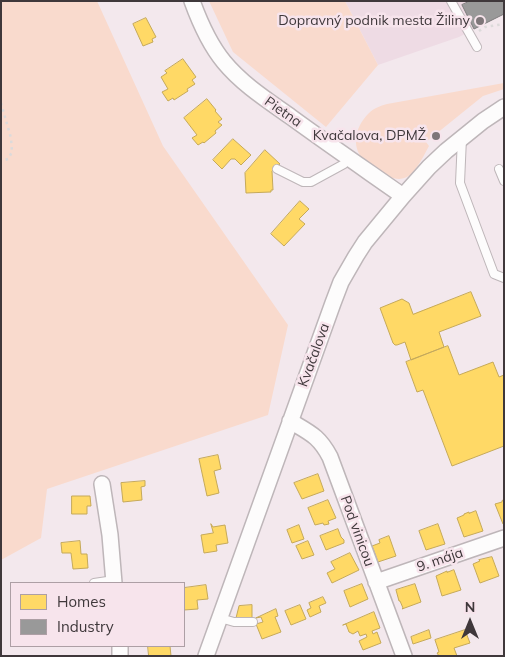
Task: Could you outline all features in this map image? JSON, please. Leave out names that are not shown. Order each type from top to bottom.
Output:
[{"type":"street","name":"Pietna","points":[[192,1],[202,27],[222,60],[235,75],[262,97],[403,196]]},
{"type":"street","name":"Kvačalova","points":[[206,656],[341,282],[365,242],[429,167],[483,121],[504,107]]},
{"type":"street","name":"Pod vinicou","points":[[290,421],[321,442],[330,457],[404,656]]},
{"type":"street","points":[[102,484],[110,535],[114,582]]},
{"type":"street","name":"9. mája","points":[[376,582],[504,538]]},
{"type":"lane","points":[[451,1],[477,47]]},
{"type":"lane","points":[[462,138],[460,183],[494,274],[504,278]]},
{"type":"lane","points":[[277,169],[302,182],[310,182],[344,164],[349,158]]},
{"type":"lane","points":[[499,169],[504,181]]},
{"type":"lane","points":[[220,618],[234,622],[253,622]]},
{"type":"path","points":[[470,36],[486,27],[504,24]]},
{"type":"path","points":[[1,103],[11,138],[12,152],[8,159],[1,161]]},
{"type":"shaded area","points":[[1,1],[97,1],[163,146],[288,325],[268,415],[47,489],[41,538],[1,560]]},
{"type":"shaded area","points":[[209,1],[345,1],[378,65],[326,127],[233,52]]},
{"type":"shaded area","name":"Dopravný podnik mesta Žiliny","points":[[345,1],[504,1],[504,14],[459,37],[378,65]]},
{"type":"shaded area","points":[[504,83],[504,89],[483,96],[426,142],[429,146],[415,170],[406,178],[392,178],[385,175],[361,157],[358,151],[356,140],[361,123],[377,107]]},
{"type":"building: Homes","points":[[146,18],[156,37],[152,39],[153,42],[143,46],[133,24]]},
{"type":"building: Homes","points":[[183,59],[196,77],[192,80],[195,84],[174,100],[173,98],[168,101],[162,92],[168,89],[161,77],[167,73],[165,71]]},
{"type":"building: Homes","points":[[207,99],[222,119],[218,122],[222,125],[204,143],[198,145],[192,138],[197,135],[184,118]]},
{"type":"building: Homes","points":[[233,139],[251,155],[241,165],[235,159],[231,159],[222,169],[213,160]]},
{"type":"building: Homes","points":[[265,150],[280,164],[272,171],[273,190],[271,192],[246,193],[245,173]]},
{"type":"building: Homes","points":[[300,201],[309,209],[299,219],[305,224],[284,246],[271,234]]},
{"type":"building: Homes","points":[[471,292],[481,316],[439,332],[444,347],[411,360],[405,342],[397,345],[393,343],[380,308],[402,299],[409,303],[413,314]]},
{"type":"building: Homes","points":[[448,346],[459,375],[493,362],[499,377],[504,375],[504,446],[452,466],[423,390],[417,392],[406,362]]},
{"type":"building: Homes","points":[[218,455],[221,469],[214,471],[219,493],[207,496],[199,459]]},
{"type":"building: Homes","points":[[318,474],[324,491],[302,499],[294,483]]},
{"type":"building: Homes","points":[[145,481],[145,486],[141,487],[142,500],[123,502],[121,483]]},
{"type":"building: Homes","points":[[72,496],[90,496],[91,506],[87,506],[87,514],[72,514]]},
{"type":"building: Homes","points":[[328,500],[336,518],[328,521],[329,524],[315,525],[308,508]]},
{"type":"building: Homes","points":[[504,500],[504,524],[503,524],[495,504]]},
{"type":"building: Homes","points":[[476,511],[483,531],[464,537],[457,518]]},
{"type":"building: Homes","points":[[211,524],[213,527],[225,525],[228,543],[216,545],[217,551],[204,553],[201,535],[213,533]]},
{"type":"building: Homes","points":[[438,524],[445,544],[426,550],[419,531]]},
{"type":"building: Homes","points":[[299,525],[304,539],[292,543],[287,530]]},
{"type":"building: Homes","points":[[338,529],[344,543],[326,550],[320,536]]},
{"type":"building: Homes","points":[[389,536],[396,556],[378,562],[372,546],[380,543],[379,540]]},
{"type":"building: Homes","points":[[80,541],[81,554],[87,554],[88,568],[73,569],[71,553],[62,553],[61,543]]},
{"type":"building: Homes","points":[[308,541],[314,555],[302,559],[296,546]]},
{"type":"building: Homes","points":[[350,553],[359,570],[332,583],[327,573],[335,569],[331,562]]},
{"type":"building: Homes","points":[[492,557],[499,576],[480,583],[473,564],[479,560]]},
{"type":"building: Homes","points":[[454,570],[461,590],[442,596],[436,576]]},
{"type":"building: Homes","points":[[362,584],[368,599],[350,607],[344,591]]},
{"type":"building: Homes","points":[[415,584],[421,602],[402,609],[396,590]]},
{"type":"building: Homes","points":[[206,585],[208,599],[197,600],[198,609],[185,610],[185,588]]},
{"type":"building: Homes","points":[[323,597],[326,603],[319,606],[321,612],[310,617],[307,610],[311,608],[309,603]]},
{"type":"building: Homes","points":[[252,605],[252,619],[236,618],[239,606]]},
{"type":"building: Homes","points":[[300,605],[306,619],[291,625],[285,611]]},
{"type":"building: Homes","points":[[276,609],[278,616],[275,617],[281,632],[262,639],[256,624],[263,622],[261,617],[256,618]]},
{"type":"building: Homes","points":[[374,612],[380,628],[372,631],[373,634],[377,632],[381,643],[363,650],[359,641],[367,637],[366,634],[360,636],[358,631],[353,634],[349,632],[346,624],[343,625]]},
{"type":"building: Homes","points":[[429,630],[431,638],[413,644],[411,637]]},
{"type":"building: Homes","points":[[465,630],[470,643],[454,648],[457,656],[439,656],[435,640]]},
{"type":"building: Homes","points":[[148,647],[170,647],[171,656],[149,656]]},
{"type":"building: Industry","name":"Dopravný podnik mesta Žiliny","points":[[470,1],[504,1],[504,14],[474,29],[462,5]]},
{"type":"place","name":"Dopravný podnik mesta Žiliny","points":[[480,21]]},
{"type":"place","name":"Kvačalova, DPMŽ","points":[[436,136]]}]
